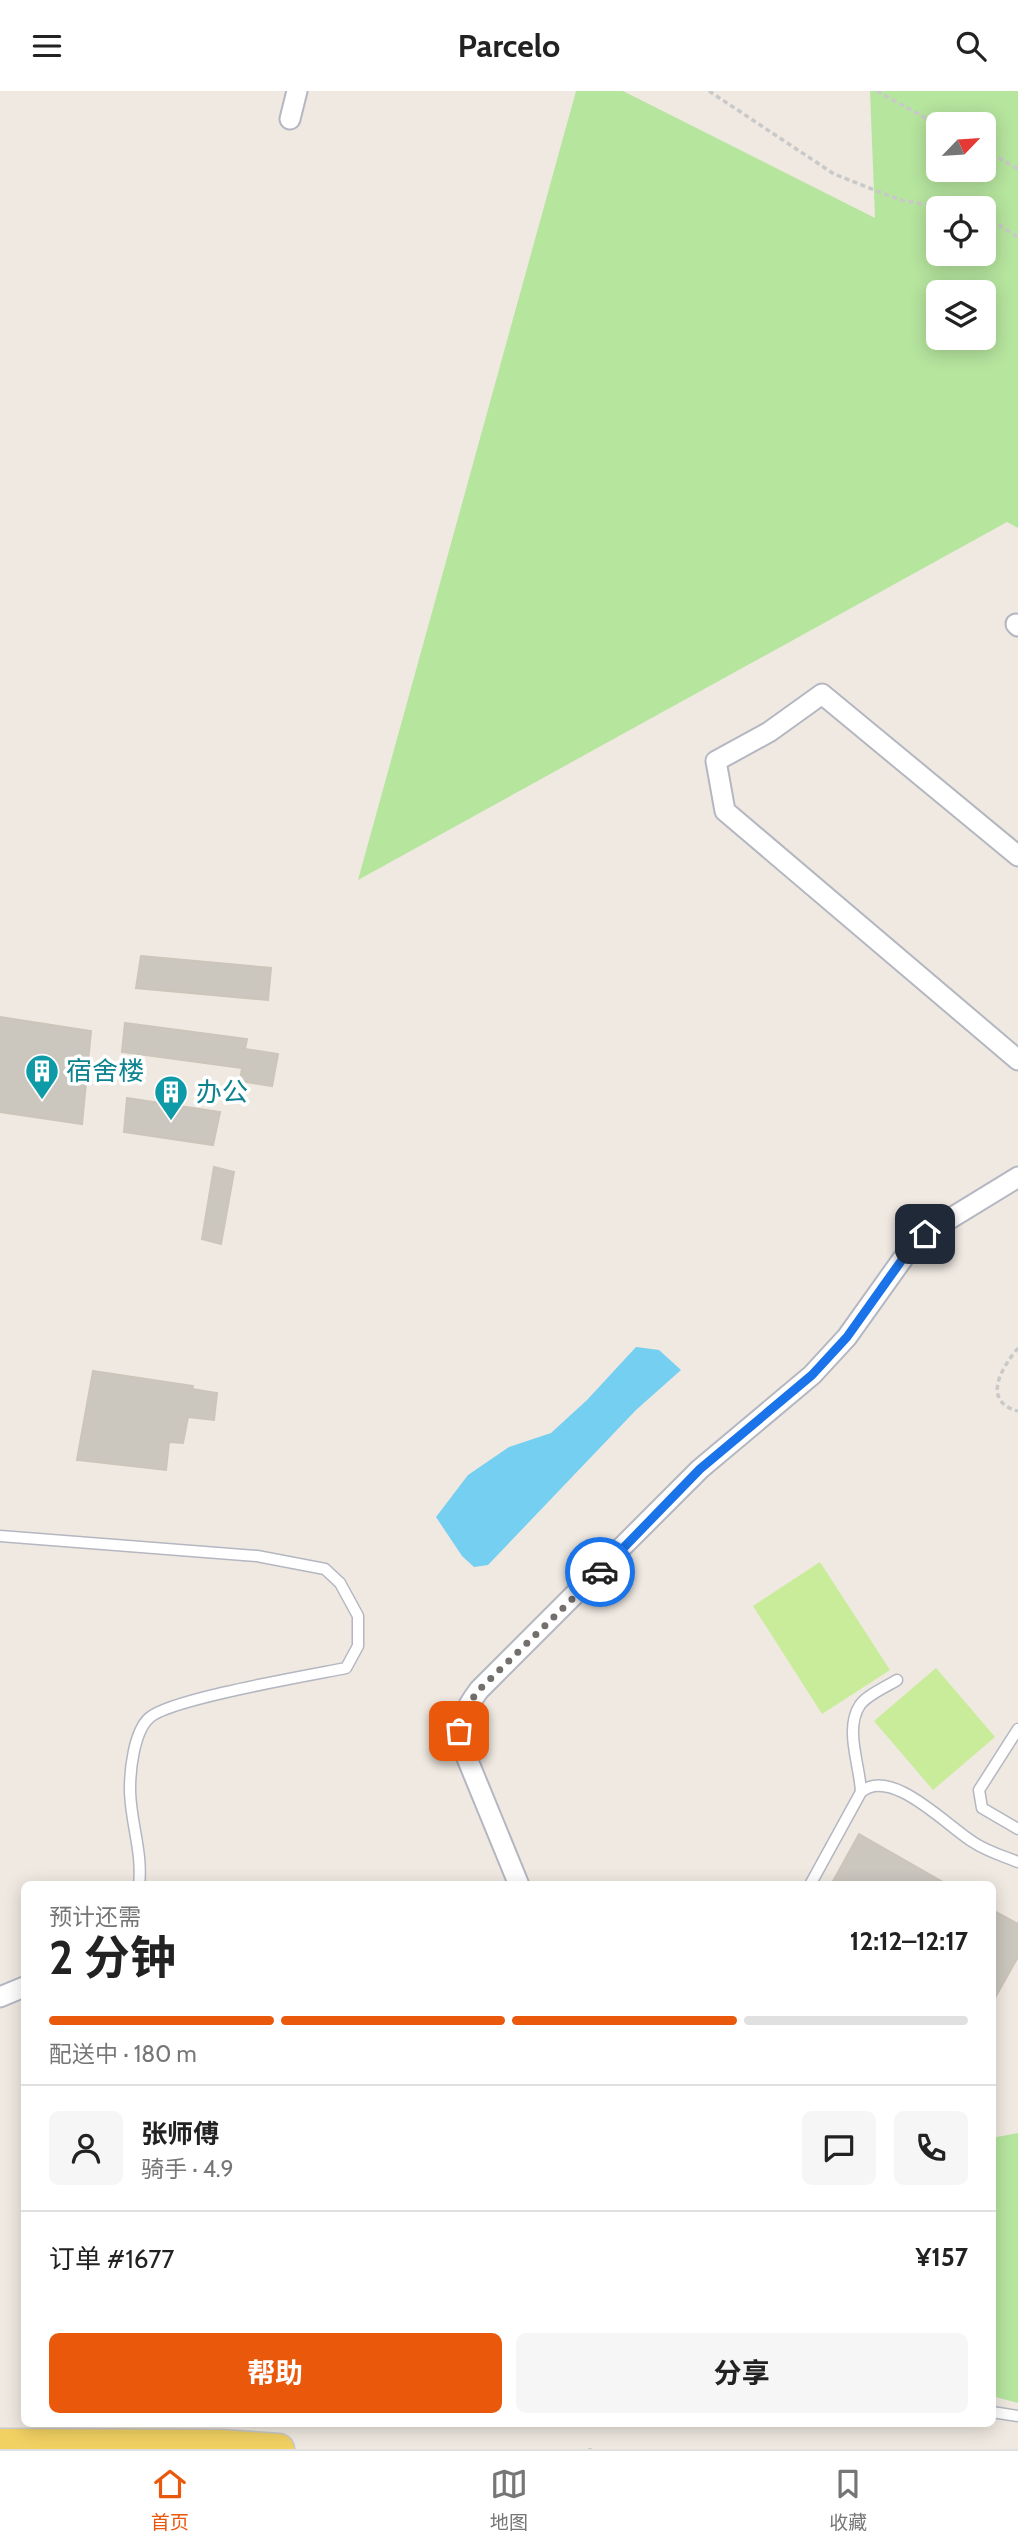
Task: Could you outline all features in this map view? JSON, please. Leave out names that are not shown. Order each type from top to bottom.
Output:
[{"type":"main road","points":[[0,2444],[221,2445],[279,2449]]},
{"type":"street","points":[[290,119],[297,91]]},
{"type":"street","points":[[1018,856],[822,694],[769,732],[716,761],[725,811],[1018,1060]]},
{"type":"street","points":[[517,1881],[462,1746],[459,1731],[464,1710],[479,1690],[700,1469],[812,1375],[847,1337],[909,1250],[925,1234],[1018,1177]]},
{"type":"street","points":[[0,1997],[21,1988]]},
{"type":"lane","points":[[0,1536],[257,1556],[325,1569],[340,1583],[358,1616],[358,1646],[346,1668],[177,1705],[150,1716],[142,1727],[135,1749],[130,1789],[141,1870],[140,1881]]},
{"type":"lane","points":[[861,1792],[854,1744],[854,1720],[861,1703],[897,1680]]},
{"type":"lane","points":[[1018,1729],[979,1790],[982,1808],[1018,1829]]},
{"type":"lane","points":[[812,1881],[861,1792],[867,1787],[886,1784],[919,1803],[974,1843],[1018,1862]]},
{"type":"lane","points":[[996,2413],[1018,2416]]},
{"type":"path","points":[[709,91],[834,174],[900,200],[926,205]]},
{"type":"path","points":[[877,91],[926,118]]},
{"type":"path","points":[[996,156],[1018,169]]},
{"type":"path","points":[[996,223],[1018,237]]},
{"type":"path","points":[[1018,1348],[1002,1367],[997,1387],[1000,1397],[1018,1411]]},
{"type":"green space","points":[[576,91],[623,91],[875,218],[870,91],[1018,91],[1018,528],[1007,522],[358,880]]},
{"type":"green space","points":[[820,1562],[890,1670],[822,1714],[753,1606]]},
{"type":"green space","points":[[936,1668],[995,1737],[933,1790],[874,1721]]},
{"type":"green space","points":[[1018,2133],[1018,2403],[996,2397],[996,2137]]},
{"type":"water","points":[[636,1347],[659,1350],[681,1370],[636,1410],[488,1565],[474,1567],[462,1556],[436,1517],[468,1475],[509,1447],[551,1433],[587,1400]]},
{"type":"building","points":[[141,956],[271,968],[268,1000],[136,988]]},
{"type":"building","points":[[0,1017],[91,1031],[82,1124],[0,1112]]},
{"type":"building","points":[[125,1023],[247,1039],[245,1049],[278,1054],[272,1086],[240,1081],[242,1068],[122,1052]]},
{"type":"building","name":"办公","points":[[127,1098],[220,1112],[213,1145],[124,1132]]},
{"type":"building","points":[[214,1167],[234,1172],[221,1244],[202,1239]]},
{"type":"building","points":[[93,1371],[193,1386],[192,1389],[217,1393],[214,1420],[188,1417],[183,1443],[169,1442],[166,1470],[77,1460]]},
{"type":"building","points":[[859,1834],[941,1881],[833,1881]]},
{"type":"building","points":[[996,1912],[1018,1924],[1018,1957],[996,1996]]},
{"type":"way so far","points":[[459,1731],[464,1710],[479,1690],[600,1572]]},
{"type":"place","name":"宿舍楼","points":[[42,1101]]},
{"type":"place","name":"办公","points":[[171,1122]]},
{"type":"route","points":[[600,1572],[700,1469],[812,1375],[847,1337],[909,1250],[925,1234]]}]
